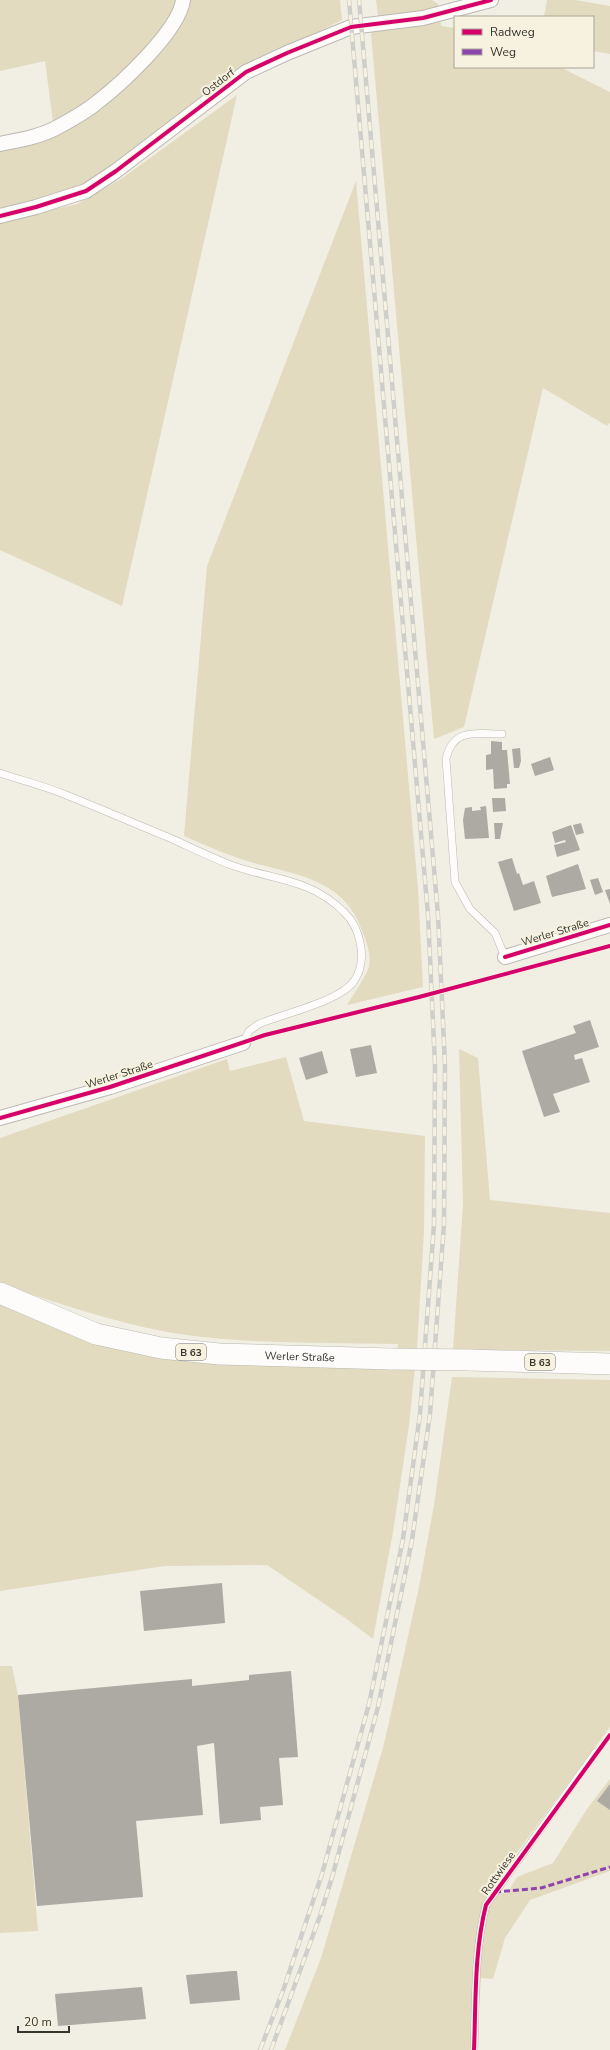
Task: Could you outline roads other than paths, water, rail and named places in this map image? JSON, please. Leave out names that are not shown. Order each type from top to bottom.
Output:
[{"type":"main road","name":"Werler Straße","points":[[0,1293],[96,1334],[162,1348],[219,1354],[610,1364]]},
{"type":"street","points":[[0,144],[27,139],[55,129],[95,105],[131,72],[171,28],[183,0]]},
{"type":"street","name":"Ostdorf","points":[[0,216],[36,207],[86,190],[116,171],[246,72],[286,53],[351,27],[423,18],[491,0]]},
{"type":"street","name":"Werler Straße","points":[[505,957],[610,925]]},
{"type":"street","name":"Werler Straße","points":[[0,1118],[110,1087],[243,1043]]},
{"type":"lane","name":"Werler Straße","points":[[502,734],[468,734],[459,737],[452,743],[446,759],[455,882],[470,909],[495,933],[505,957]]},
{"type":"lane","points":[[0,773],[60,792],[231,865],[304,884],[345,912],[354,925],[361,947],[362,963],[354,981],[344,992],[331,998],[258,1024],[249,1031],[243,1043]]},
{"type":"lane","name":"Rottwiese","points":[[474,2050],[478,1949],[481,1925],[486,1905],[596,1752]]},
{"type":"railway","points":[[260,2050],[284,1988],[322,1874],[369,1704],[403,1539],[420,1414],[434,1224],[435,1065],[428,915],[349,0]]},
{"type":"railway","points":[[271,2050],[320,1916],[333,1874],[378,1707],[412,1540],[430,1414],[444,1224],[445,1065],[438,915],[359,0]]}]
